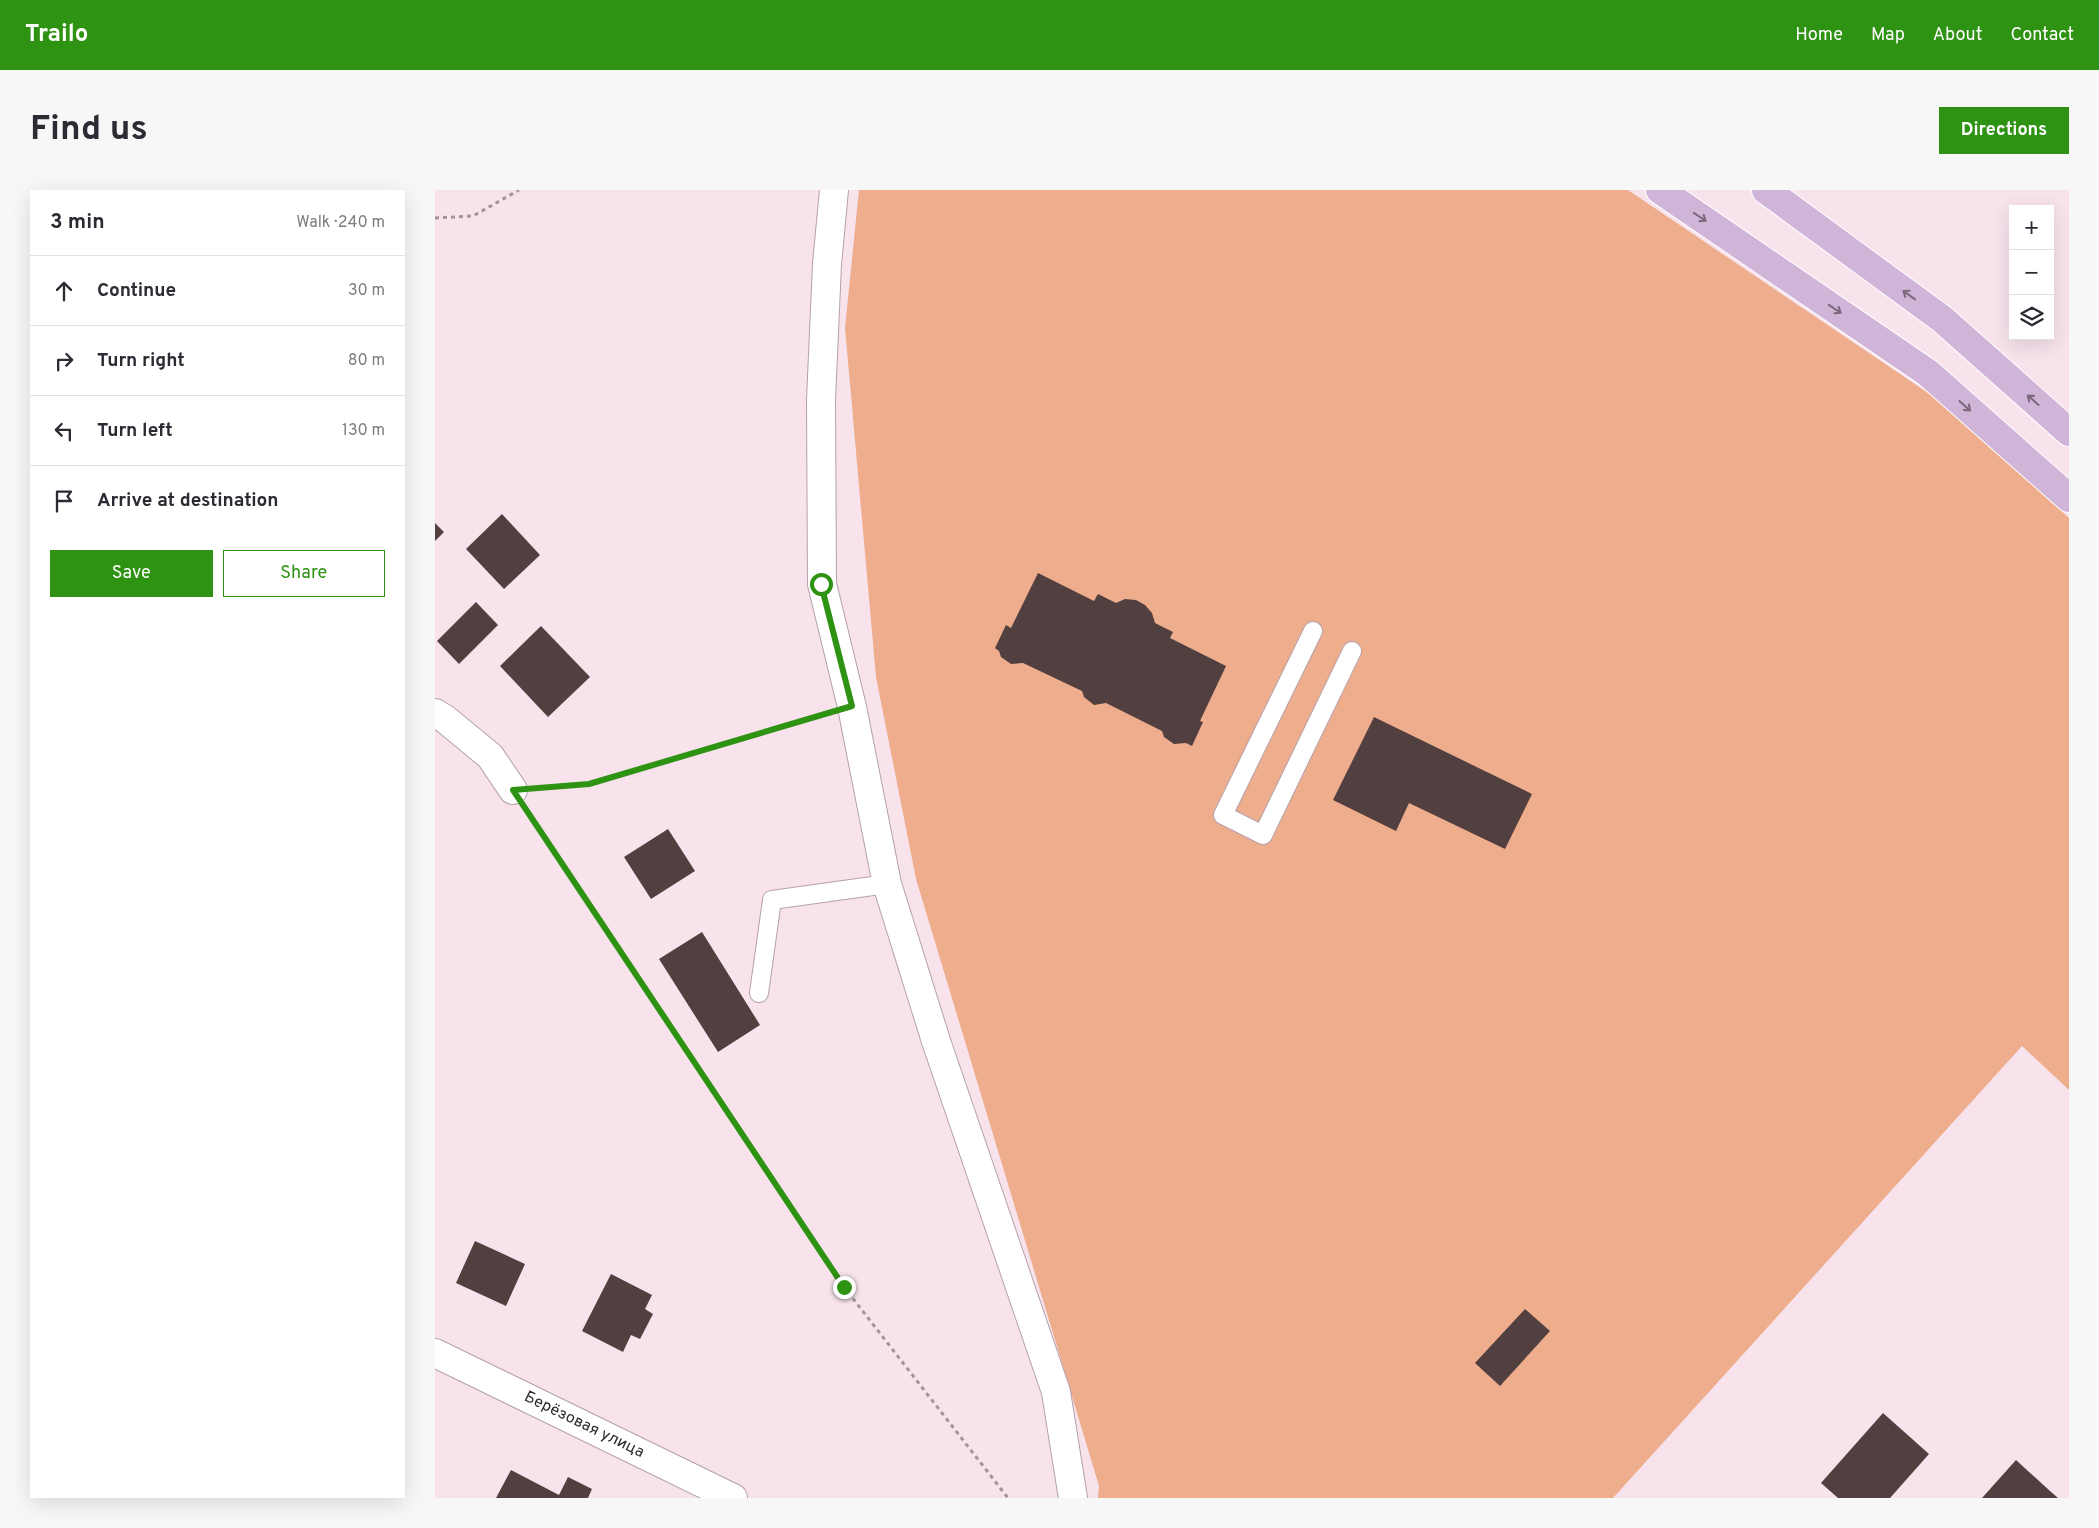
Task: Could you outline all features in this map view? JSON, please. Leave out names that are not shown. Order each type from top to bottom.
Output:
[{"type":"main road","points":[[1660,190],[1928,372],[2069,498]]},
{"type":"main road","points":[[1766,190],[1942,319],[2069,432]]},
{"type":"street","points":[[834,190],[827,264],[821,400],[821,584],[852,706],[887,884],[936,1040],[1056,1392],[1073,1498]]},
{"type":"street","points":[[435,713],[490,756],[513,790]]},
{"type":"street","name":"Берёзовая улица","points":[[435,1353],[733,1498]]},
{"type":"lane","points":[[1313,631],[1223,815],[1263,834],[1352,651]]},
{"type":"lane","points":[[759,993],[772,900],[887,884]]},
{"type":"path","points":[[435,218],[473,216],[519,190]]},
{"type":"path","points":[[852,706],[589,784],[513,790],[844,1287],[1008,1498]]},
{"type":"shaded area","points":[[859,190],[1628,190],[1946,405],[2069,518],[2069,1090],[2022,1046],[1613,1498],[1098,1498],[1099,1486],[916,879],[876,677],[845,328]]},
{"type":"building","points":[[502,514],[540,555],[504,589],[466,549]]},
{"type":"building","points":[[435,523],[444,532],[435,541]]},
{"type":"building","points":[[1038,573],[1094,601],[1098,594],[1116,603],[1125,599],[1136,600],[1145,605],[1152,613],[1155,623],[1173,632],[1170,638],[1226,666],[1200,721],[1203,722],[1192,746],[1186,743],[1174,744],[1164,737],[1162,731],[1106,703],[1094,705],[1084,697],[1082,691],[1023,663],[1011,664],[1001,657],[999,651],[995,648],[1006,625],[1011,628]]},
{"type":"building","points":[[476,602],[498,625],[459,664],[437,641]]},
{"type":"building","points":[[541,626],[590,677],[548,717],[500,666]]},
{"type":"building","points":[[1374,717],[1532,794],[1505,849],[1409,803],[1396,831],[1333,800]]},
{"type":"building","points":[[668,829],[695,871],[651,899],[624,857]]},
{"type":"building","points":[[702,932],[760,1025],[718,1052],[659,959]]},
{"type":"building","points":[[475,1241],[525,1264],[506,1306],[456,1283]]},
{"type":"building","points":[[611,1274],[652,1295],[645,1309],[653,1314],[640,1339],[631,1335],[623,1352],[582,1331]]},
{"type":"building","points":[[1525,1309],[1550,1331],[1500,1386],[1475,1363]]},
{"type":"building","points":[[1883,1413],[1929,1454],[1890,1498],[1838,1498],[1821,1483]]},
{"type":"building","points":[[2016,1460],[2050,1491],[2058,1498],[1982,1498]]},
{"type":"building","points":[[511,1470],[559,1495],[568,1477],[592,1489],[588,1498],[496,1498]]},
{"type":"route","points":[[821,584],[852,706],[589,784],[513,790],[844,1287]]}]
